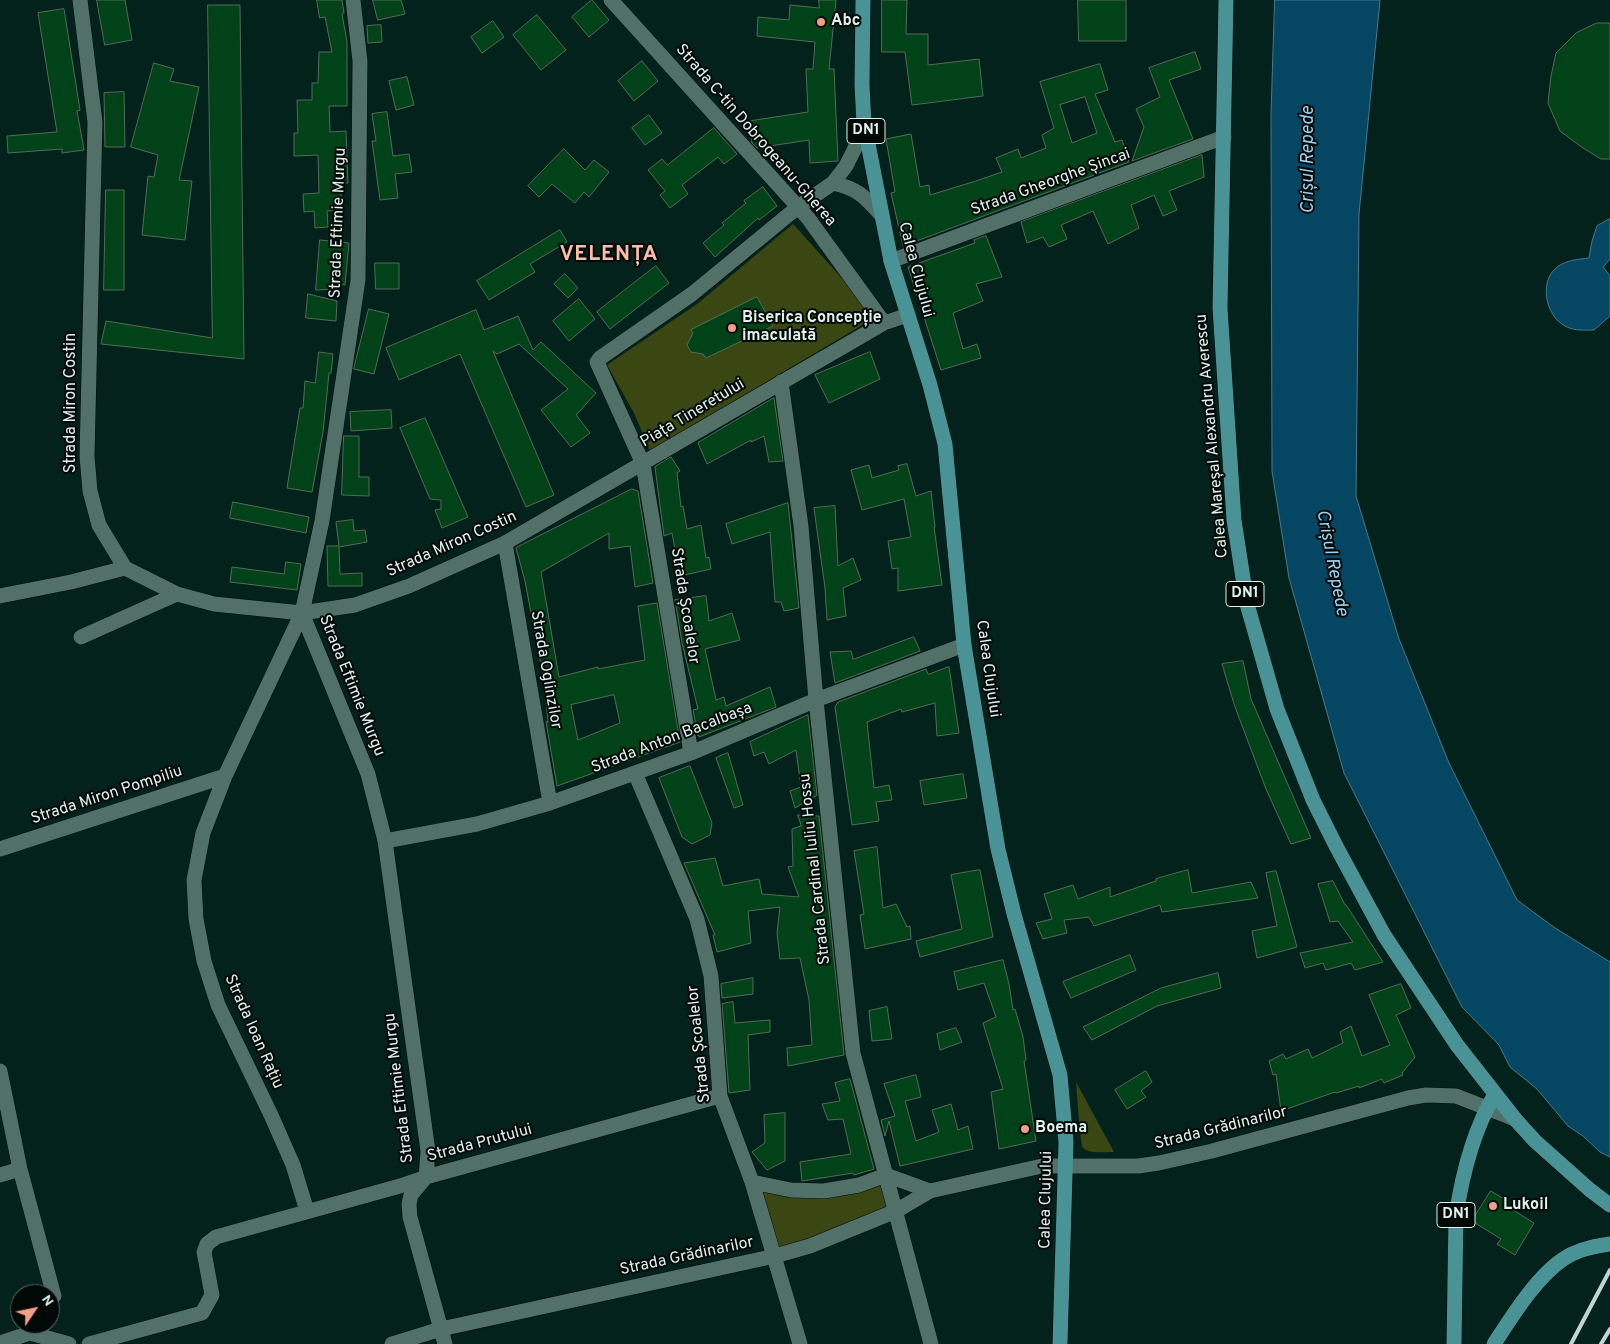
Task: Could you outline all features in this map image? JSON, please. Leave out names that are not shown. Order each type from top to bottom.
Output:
[{"type":"main road","name":"Calea Clujului","points":[[863,0],[862,85],[864,123],[891,261],[930,385],[945,444],[964,645],[998,849],[1014,914],[1060,1075],[1066,1142],[1060,1344]]},
{"type":"main road","name":"Calea Mareșal Alexandru Averescu","points":[[1226,0],[1220,308],[1234,520],[1247,604],[1277,709],[1314,800],[1336,846],[1384,934],[1457,1045],[1515,1119],[1535,1140],[1590,1190],[1610,1205]]},
{"type":"main road","name":"DN1","points":[[1454,1344],[1456,1216],[1459,1195],[1475,1138],[1495,1094]]},
{"type":"main road","points":[[1494,1344],[1526,1297],[1540,1280],[1556,1266],[1571,1254],[1589,1247],[1610,1244]]},
{"type":"street","name":"Strada Miron Costin","points":[[80,0],[95,122],[87,456],[90,491],[100,525],[125,568],[177,594],[214,604],[302,613],[355,604],[409,586],[505,544],[643,464]]},
{"type":"street","name":"Strada Eftimie Murgu","points":[[352,0],[360,61],[358,280],[322,521],[302,613],[368,774],[386,841],[428,1151],[426,1177],[411,1195],[409,1204],[410,1217],[445,1344]]},
{"type":"street","name":"Strada C-tin Dobrogeanu-Gherea","points":[[612,0],[808,218],[884,323]]},
{"type":"street","name":"Piața Tineretului","points":[[864,123],[846,166],[833,183],[798,207],[692,294],[600,358],[597,362],[643,464],[884,323],[908,315]]},
{"type":"street","name":"Strada Gheorghe Șincai","points":[[891,261],[1224,137]]},
{"type":"street","points":[[833,183],[849,187],[863,195],[882,216]]},
{"type":"street","name":"Strada Cardinal Iuliu Hossu","points":[[781,382],[801,526],[816,700],[853,1053],[931,1344]]},
{"type":"street","name":"Strada Școalelor","points":[[643,464],[691,753]]},
{"type":"street","name":"Strada Oglinzilor","points":[[505,544],[550,803]]},
{"type":"street","points":[[0,596],[71,582],[125,568]]},
{"type":"street","points":[[81,638],[177,594]]},
{"type":"street","name":"Strada Ioan Rațiu","points":[[302,613],[225,776],[204,833],[194,880],[196,919],[204,961],[218,1005],[271,1115],[292,1165],[307,1211]]},
{"type":"street","name":"Strada Anton Bacalbașa","points":[[386,841],[477,824],[550,803],[691,753],[816,700],[964,645]]},
{"type":"street","name":"Strada Școalelor","points":[[634,773],[697,920],[711,976],[720,1096],[752,1182],[800,1344]]},
{"type":"street","name":"Strada Miron Pompiliu","points":[[0,850],[225,776]]},
{"type":"street","points":[[0,1071],[20,1169],[51,1284]]},
{"type":"street","name":"Strada Grădinarilor","points":[[392,1344],[441,1329],[775,1256],[810,1246],[896,1211],[930,1191],[1042,1166],[1138,1166],[1159,1163],[1212,1151],[1408,1098],[1426,1095],[1456,1096],[1515,1119]]},
{"type":"street","name":"Strada Prutului","points":[[89,1344],[202,1313],[212,1295],[204,1252],[207,1244],[216,1237],[720,1096]]},
{"type":"street","points":[[0,1175],[20,1169]]},
{"type":"street","points":[[752,1182],[791,1190],[824,1192],[859,1185],[886,1175],[930,1191]]},
{"type":"street","points":[[0,1343],[30,1333],[69,1344]]},
{"type":"green space","points":[[793,224],[866,305],[864,324],[650,451],[634,413],[607,365],[697,304]]},
{"type":"green space","points":[[1076,1082],[1114,1152],[1093,1152],[1083,1148]]},
{"type":"green space","points":[[886,1175],[896,1211],[775,1256],[752,1182],[791,1190]]},
{"type":"water","name":"Crișul Repede","points":[[1275,0],[1380,0],[1359,214],[1356,496],[1399,639],[1449,763],[1517,900],[1555,928],[1610,962],[1610,1157],[1600,1152],[1583,1136],[1568,1126],[1537,1089],[1510,1067],[1499,1045],[1462,1007],[1344,773],[1289,578],[1272,471],[1271,115]]},
{"type":"water","points":[[1610,219],[1610,259],[1603,267],[1610,276],[1610,316],[1594,330],[1580,330],[1567,327],[1553,315],[1549,306],[1546,296],[1549,278],[1554,270],[1562,264],[1589,258],[1597,226]]},
{"type":"building","points":[[97,0],[125,0],[132,40],[105,45]]},
{"type":"building","points":[[317,0],[342,0],[344,13],[342,14],[347,42],[347,106],[329,106],[330,132],[346,131],[348,183],[340,183],[342,209],[327,211],[328,227],[315,228],[314,211],[304,212],[303,194],[319,193],[318,155],[294,156],[294,133],[298,133],[297,100],[312,100],[312,83],[318,83],[319,52],[332,52],[325,17],[320,18]]},
{"type":"building","points":[[373,0],[401,0],[405,14],[378,20]]},
{"type":"building","points":[[592,0],[609,20],[589,37],[572,17]]},
{"type":"building","points":[[819,0],[836,0],[829,69],[834,69],[838,161],[810,163],[809,140],[757,148],[752,143],[749,121],[808,112],[806,69],[813,69],[815,42],[757,36],[758,17],[789,20],[790,5],[819,8]]},
{"type":"building","points":[[882,0],[907,0],[906,34],[928,34],[928,65],[979,59],[983,96],[912,105],[905,52],[882,52]]},
{"type":"building","points":[[1078,0],[1126,0],[1126,41],[1079,41]]},
{"type":"building","points":[[208,5],[240,5],[244,359],[101,344],[106,321],[212,338]]},
{"type":"building","points":[[64,9],[80,110],[77,111],[84,150],[62,153],[62,149],[8,153],[7,136],[57,132],[38,13]]},
{"type":"building","points":[[537,15],[566,50],[541,70],[513,35]]},
{"type":"building","points":[[493,21],[504,37],[482,53],[471,37]]},
{"type":"building","points":[[1597,23],[1610,23],[1610,159],[1601,159],[1560,131],[1548,103],[1556,53],[1576,33]]},
{"type":"building","points":[[381,25],[382,42],[368,43],[367,26]]},
{"type":"building","points":[[1195,52],[1201,69],[1169,80],[1193,139],[1132,161],[1144,127],[1136,109],[1160,97],[1149,68]]},
{"type":"building","points":[[642,61],[658,81],[634,101],[618,81]]},
{"type":"building","points":[[154,63],[174,69],[170,81],[199,87],[179,180],[192,181],[185,240],[142,235],[148,176],[154,177],[158,155],[131,147]]},
{"type":"building","points":[[1100,64],[1108,90],[1095,94],[1115,142],[1122,140],[1129,162],[903,246],[891,193],[895,192],[886,139],[911,134],[920,187],[929,185],[930,195],[1002,172],[996,158],[1018,149],[1021,158],[1046,148],[1042,135],[1054,128],[1040,82]],"holes":[[[1085,97],[1097,133],[1072,143],[1060,105]]]},
{"type":"building","points":[[407,77],[414,105],[396,110],[389,81]]},
{"type":"building","points":[[124,92],[125,147],[105,147],[104,93]]},
{"type":"building","points":[[387,112],[393,156],[409,154],[412,172],[395,174],[398,198],[380,200],[372,141],[376,141],[372,114]]},
{"type":"building","points":[[649,115],[662,133],[645,145],[632,128]]},
{"type":"building","points":[[714,128],[737,154],[724,164],[718,157],[682,185],[688,194],[670,208],[660,195],[665,191],[648,170],[662,159],[667,165]]},
{"type":"building","points":[[564,149],[585,170],[594,160],[609,172],[589,197],[584,192],[575,203],[552,184],[539,197],[528,186]]},
{"type":"building","points":[[1202,155],[1204,177],[1169,191],[1177,210],[1163,216],[1154,195],[1131,205],[1139,228],[1108,244],[1093,211],[1061,225],[1067,239],[1049,247],[1043,237],[1027,243],[1021,222]]},
{"type":"building","points":[[763,187],[777,206],[759,220],[758,218],[715,257],[703,243],[724,225],[722,223],[746,203],[744,201]]},
{"type":"building","points":[[106,190],[124,190],[124,290],[104,290]]},
{"type":"building","points":[[560,230],[567,242],[530,264],[535,272],[489,300],[477,281]]},
{"type":"building","points":[[986,236],[1002,277],[976,284],[983,301],[953,313],[963,349],[977,344],[981,358],[941,370],[908,267],[975,243],[974,240]]},
{"type":"building","points":[[320,240],[349,243],[345,285],[339,284],[338,289],[316,290]]},
{"type":"building","points":[[375,263],[399,263],[399,289],[376,289]]},
{"type":"building","points":[[656,266],[669,283],[610,329],[597,312]]},
{"type":"building","points":[[565,274],[578,288],[568,298],[554,284]]},
{"type":"building","points":[[308,294],[337,301],[336,321],[306,318]]},
{"type":"building","name":"Biserica Concepție imaculată","points":[[757,297],[773,326],[706,358],[703,354],[691,352],[687,345],[693,333],[691,330]]},
{"type":"building","points":[[579,299],[595,319],[569,341],[553,321]]},
{"type":"building","points":[[369,309],[389,314],[374,374],[354,369]]},
{"type":"building","points":[[476,310],[484,330],[518,316],[533,350],[541,342],[596,393],[576,415],[590,433],[571,447],[541,410],[568,389],[519,344],[497,354],[493,351],[554,495],[526,507],[460,354],[399,380],[386,348]]},
{"type":"building","points":[[319,352],[333,354],[331,373],[329,373],[323,432],[312,492],[287,488],[300,408],[303,408],[305,381],[315,383]]},
{"type":"building","points":[[870,352],[880,379],[829,403],[815,375]]},
{"type":"building","points":[[774,398],[783,461],[769,462],[764,436],[751,442],[751,440],[707,464],[698,443]]},
{"type":"building","points":[[391,410],[392,428],[351,431],[350,412]]},
{"type":"building","points":[[425,418],[468,517],[442,528],[435,510],[441,509],[441,500],[430,499],[400,428]]},
{"type":"building","points":[[344,436],[359,436],[359,477],[369,477],[369,496],[342,495]]},
{"type":"building","points":[[671,457],[680,471],[677,473],[681,507],[683,506],[687,529],[701,525],[706,558],[709,557],[711,569],[680,576],[672,533],[664,536],[655,467]]},
{"type":"building","points":[[907,464],[916,496],[931,491],[942,585],[898,591],[898,568],[892,569],[888,541],[911,537],[904,499],[862,510],[851,470],[869,465],[872,478],[899,470],[898,466]]},
{"type":"building","points":[[632,489],[638,491],[653,583],[635,587],[630,546],[609,549],[609,533],[541,572],[559,677],[598,667],[598,669],[645,660],[638,606],[657,603],[680,742],[557,786],[546,722],[548,722],[544,681],[525,581],[516,548]],"holes":[[[614,695],[620,723],[578,740],[571,705]]]},
{"type":"building","points":[[233,502],[309,517],[306,533],[230,518]]},
{"type":"building","points":[[788,503],[799,608],[784,611],[781,602],[775,602],[770,532],[732,544],[726,524]]},
{"type":"building","points":[[835,506],[838,566],[853,558],[861,580],[843,588],[846,616],[827,620],[825,588],[814,508]]},
{"type":"building","points":[[353,520],[354,531],[365,530],[367,542],[339,547],[340,574],[362,573],[362,586],[328,586],[327,546],[339,546],[336,522]]},
{"type":"building","points":[[286,562],[301,564],[297,590],[230,582],[232,567],[284,574]]},
{"type":"building","points":[[706,596],[709,621],[732,613],[740,640],[705,649],[716,700],[724,697],[726,706],[770,687],[776,707],[699,737],[693,710],[698,709],[682,643],[675,600]]},
{"type":"building","points":[[914,637],[920,651],[835,683],[830,652],[851,651],[853,659]]},
{"type":"building","points":[[1243,661],[1251,699],[1311,838],[1291,844],[1266,789],[1235,707],[1222,664]]},
{"type":"building","points":[[949,667],[959,733],[937,736],[935,703],[902,712],[901,709],[867,722],[874,788],[889,785],[892,800],[876,802],[879,821],[852,825],[835,707],[838,702],[926,669],[928,674]]},
{"type":"building","points":[[808,715],[817,795],[795,808],[790,791],[801,787],[796,750],[769,764],[764,752],[754,756],[750,742]]},
{"type":"building","points":[[728,753],[743,805],[734,808],[716,758]]},
{"type":"building","points":[[690,766],[712,823],[710,835],[692,844],[682,837],[659,778]]},
{"type":"building","points":[[963,774],[967,798],[924,805],[920,781]]},
{"type":"building","points":[[798,815],[819,816],[844,1055],[788,1066],[787,1048],[812,1045],[809,1000],[800,958],[780,959],[777,933],[780,907],[748,911],[751,943],[717,952],[713,935],[715,935],[684,863],[715,858],[723,886],[759,879],[762,894],[799,897],[788,867],[793,866],[792,829],[801,826]]},
{"type":"building","points":[[877,847],[883,908],[896,904],[907,927],[910,926],[911,939],[865,949],[860,915],[864,914],[854,851]]},
{"type":"building","points":[[980,870],[993,937],[920,957],[916,941],[962,929],[951,875]]},
{"type":"building","points":[[1188,870],[1192,893],[1251,882],[1258,898],[1162,912],[1160,905],[1094,926],[1089,917],[1064,920],[1067,933],[1043,939],[1036,923],[1052,919],[1044,894],[1073,885],[1078,899],[1110,887],[1110,897],[1156,881],[1156,879]]},
{"type":"building","points":[[1276,871],[1297,947],[1257,958],[1252,931],[1277,926],[1266,873]]},
{"type":"building","points":[[1333,881],[1345,905],[1383,962],[1355,970],[1351,963],[1326,970],[1323,963],[1305,968],[1300,953],[1353,942],[1338,921],[1330,922],[1318,884]]},
{"type":"building","points":[[1130,955],[1136,970],[1071,998],[1063,982]]},
{"type":"building","points":[[1003,960],[1013,1010],[1015,1009],[1023,1037],[1026,1060],[1024,1061],[1036,1141],[999,1149],[991,1092],[1003,1089],[983,1023],[996,1017],[984,983],[958,990],[954,972]]},
{"type":"building","points":[[1218,973],[1221,988],[1157,1006],[1092,1040],[1083,1027],[1161,988]]},
{"type":"building","points":[[753,978],[753,994],[722,998],[721,984]]},
{"type":"building","points":[[1401,984],[1411,1008],[1396,1015],[1415,1057],[1402,1073],[1403,1075],[1384,1083],[1382,1079],[1359,1088],[1359,1086],[1335,1092],[1281,1111],[1276,1074],[1273,1075],[1269,1061],[1283,1054],[1286,1059],[1308,1049],[1312,1058],[1343,1043],[1340,1032],[1351,1026],[1362,1056],[1390,1045],[1369,995]]},
{"type":"building","points":[[733,1002],[735,1023],[770,1020],[770,1032],[748,1035],[750,1090],[729,1093],[722,1004]]},
{"type":"building","points":[[887,1007],[892,1039],[872,1041],[869,1011]]},
{"type":"building","points":[[956,1028],[962,1042],[940,1050],[937,1034]]},
{"type":"building","points":[[1146,1071],[1152,1082],[1141,1091],[1146,1097],[1127,1109],[1115,1090]]},
{"type":"building","points":[[916,1075],[921,1097],[905,1101],[916,1141],[939,1132],[932,1110],[951,1104],[958,1130],[968,1126],[973,1149],[900,1166],[889,1121],[885,1136],[881,1120],[895,1116],[884,1084]]},
{"type":"building","points":[[850,1079],[874,1169],[854,1175],[853,1173],[802,1181],[800,1162],[851,1154],[843,1119],[828,1120],[822,1104],[840,1101],[835,1083]]},
{"type":"building","points":[[785,1113],[785,1161],[767,1170],[752,1152],[765,1143],[764,1115]]},
{"type":"building","points":[[1491,1191],[1507,1201],[1505,1205],[1534,1223],[1515,1255],[1497,1244],[1501,1239],[1472,1221]]},
{"type":"railway","points":[[1571,1344],[1610,1270]]},
{"type":"railway","points":[[1601,1344],[1610,1329]]},
{"type":"place","name":"Abc","points":[[821,22]]},
{"type":"place","name":"Biserica Concepție imaculată","points":[[732,328]]},
{"type":"place","name":"Boema","points":[[1025,1129]]},
{"type":"place","name":"Lukoil","points":[[1493,1206]]},
{"type":"district","name":"VELENȚA","points":[[609,256]]}]
